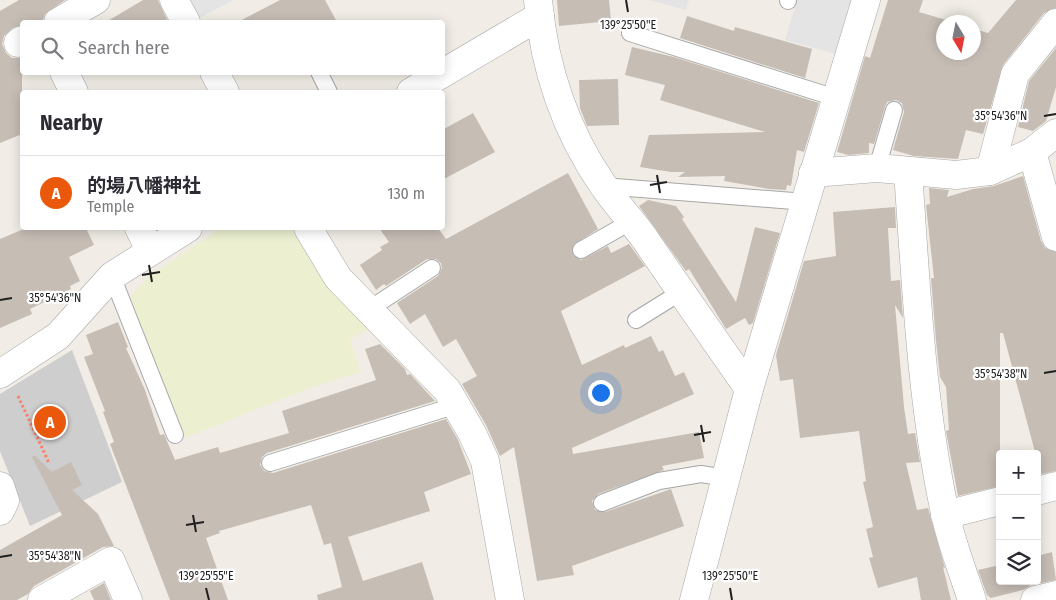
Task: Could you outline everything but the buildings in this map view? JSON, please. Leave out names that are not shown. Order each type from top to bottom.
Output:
[{"type":"street","points":[[61,20],[96,0]]},
{"type":"street","points":[[174,0],[185,20]]},
{"type":"street","points":[[694,600],[749,390],[866,0]]},
{"type":"street","points":[[445,70],[539,8],[554,86],[571,130],[604,186],[632,221],[749,390]]},
{"type":"street","points":[[990,171],[1015,74],[1056,23]]},
{"type":"street","points":[[66,75],[73,90]]},
{"type":"street","points":[[216,75],[224,90]]},
{"type":"street","points":[[414,90],[437,75]]},
{"type":"street","points":[[813,173],[877,168],[956,175],[990,171],[1032,152],[1056,133]]},
{"type":"street","points":[[1032,152],[1056,237]]},
{"type":"street","points":[[908,170],[917,303],[930,433],[945,515],[972,600]]},
{"type":"street","points":[[3,372],[58,336],[145,239],[180,230]]},
{"type":"street","points":[[309,230],[338,278],[431,372],[457,405],[485,461],[510,600]]},
{"type":"street","points":[[0,486],[5,501],[0,511]]},
{"type":"street","points":[[1041,490],[1056,486]]},
{"type":"street","points":[[945,515],[996,502]]},
{"type":"street","points":[[42,600],[111,561],[128,600]]},
{"type":"street","points":[[1035,600],[1056,595]]},
{"type":"lane","points":[[630,33],[836,98]]},
{"type":"lane","points":[[320,75],[328,90]]},
{"type":"lane","points":[[877,168],[894,110]]},
{"type":"lane","points":[[604,186],[806,202]]},
{"type":"lane","points":[[581,250],[632,221]]},
{"type":"lane","points":[[368,310],[432,268]]},
{"type":"lane","points":[[112,276],[175,435]]},
{"type":"lane","points":[[636,320],[681,292]]},
{"type":"lane","points":[[270,463],[457,405]]},
{"type":"lane","points":[[602,503],[659,481],[701,474],[726,478]]},
{"type":"path","points":[[3,372],[48,463]]},
{"type":"shaded area","points":[[181,0],[233,0],[196,20],[191,20]]},
{"type":"shaded area","points":[[649,0],[689,0],[686,10]]},
{"type":"shaded area","points":[[797,0],[853,0],[836,54],[785,40]]},
{"type":"shaded area","points":[[72,350],[122,482],[30,526],[0,451],[0,394]]},
{"type":"green space","points":[[218,230],[296,230],[369,329],[350,339],[360,372],[307,389],[185,438],[130,297],[148,277]]},
{"type":"place","name":"的場八幡神社","points":[[50,422]]}]
